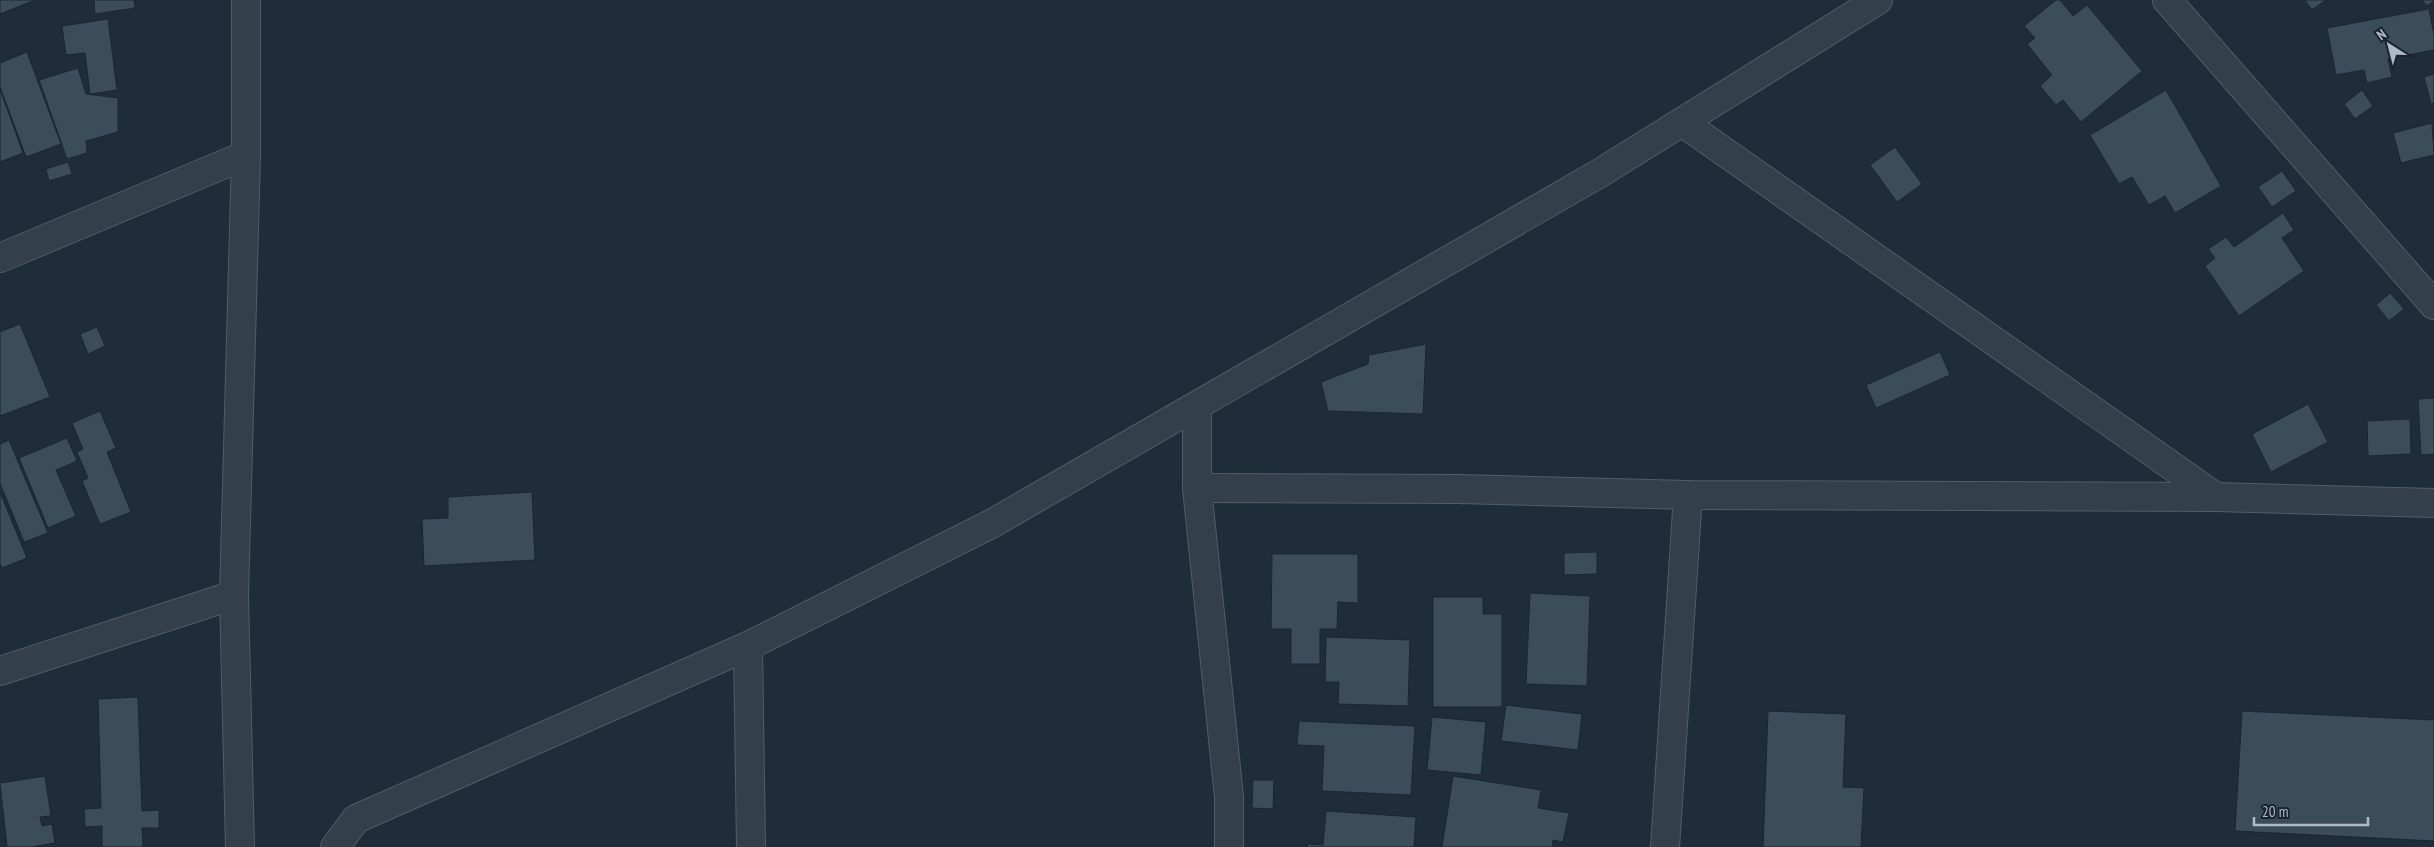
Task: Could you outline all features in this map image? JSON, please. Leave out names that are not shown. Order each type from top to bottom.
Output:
[{"type":"street","points":[[240,847],[234,595],[246,155],[246,0]]},
{"type":"street","points":[[335,847],[356,820],[748,646],[991,524],[1600,173],[1878,0]]},
{"type":"street","points":[[2167,0],[2434,305]]},
{"type":"street","points":[[1682,122],[2216,497]]},
{"type":"street","points":[[0,258],[246,155]]},
{"type":"street","points":[[1197,406],[1197,488],[1229,797],[1229,847]]},
{"type":"street","points":[[1197,488],[1458,489],[1688,495],[2216,497],[2434,503]]},
{"type":"street","points":[[1664,847],[1688,495]]},
{"type":"street","points":[[0,671],[234,595]]},
{"type":"street","points":[[748,646],[751,847]]},
{"type":"building","points":[[0,0],[35,0],[0,14]]},
{"type":"building","points":[[94,0],[134,0],[135,8],[95,14]]},
{"type":"building","points":[[2056,0],[2060,0],[2073,16],[2087,5],[2142,71],[2081,122],[2063,100],[2056,105],[2040,86],[2052,75],[2027,44],[2035,38],[2024,26]]},
{"type":"building","points":[[2305,0],[2326,0],[2312,10]]},
{"type":"building","points":[[2422,0],[2434,0],[2434,1],[2427,6]]},
{"type":"building","points":[[2429,9],[2434,35],[2434,50],[2388,59],[2392,77],[2367,83],[2364,70],[2336,75],[2327,28]]},
{"type":"building","points":[[108,19],[117,90],[90,94],[85,53],[66,55],[62,26]]},
{"type":"building","points":[[27,52],[61,144],[26,157],[0,87],[0,63]]},
{"type":"building","points":[[78,68],[86,94],[118,98],[118,132],[86,141],[87,153],[67,159],[39,80]]},
{"type":"building","points":[[2434,74],[2434,103],[2431,104],[2424,77]]},
{"type":"building","points":[[0,89],[23,153],[0,162]]},
{"type":"building","points":[[2166,90],[2221,186],[2175,213],[2165,196],[2149,205],[2132,177],[2119,184],[2090,135]]},
{"type":"building","points":[[2362,90],[2373,106],[2355,119],[2344,104]]},
{"type":"building","points":[[2432,123],[2434,155],[2401,163],[2393,133]]},
{"type":"building","points":[[1895,147],[1922,184],[1897,202],[1870,165]]},
{"type":"building","points":[[68,162],[72,174],[49,181],[46,169]]},
{"type":"building","points":[[2282,171],[2296,191],[2272,207],[2258,187]]},
{"type":"building","points":[[2283,213],[2294,230],[2282,238],[2304,271],[2239,316],[2205,266],[2215,258],[2208,249],[2226,237],[2234,247]]},
{"type":"building","points":[[2390,293],[2404,309],[2389,321],[2376,305]]},
{"type":"building","points":[[20,324],[50,397],[0,416],[0,332]]},
{"type":"building","points":[[97,327],[105,346],[88,354],[80,334]]},
{"type":"building","points":[[1426,344],[1423,414],[1328,411],[1321,382],[1368,364],[1369,355]]},
{"type":"building","points":[[1940,352],[1950,375],[1876,408],[1866,385]]},
{"type":"building","points":[[2434,398],[2434,454],[2421,455],[2418,399]]},
{"type":"building","points":[[2308,404],[2328,442],[2271,472],[2252,434]]},
{"type":"building","points":[[100,411],[116,448],[107,452],[131,512],[100,524],[82,481],[88,478],[77,452],[83,449],[72,423]]},
{"type":"building","points":[[2410,419],[2411,454],[2368,456],[2367,421]]},
{"type":"building","points":[[67,438],[77,461],[56,470],[76,516],[48,528],[19,458]]},
{"type":"building","points":[[9,440],[48,533],[24,542],[0,483],[0,444]]},
{"type":"building","points":[[0,492],[27,558],[2,568],[0,564]]},
{"type":"building","points":[[532,492],[535,560],[424,566],[422,519],[448,518],[448,497]]},
{"type":"building","points":[[1597,552],[1597,574],[1564,575],[1564,553]]},
{"type":"building","points":[[1272,554],[1358,554],[1358,603],[1338,602],[1337,629],[1320,629],[1320,664],[1291,664],[1291,629],[1271,629]]},
{"type":"building","points":[[1530,593],[1590,596],[1587,686],[1526,684]]},
{"type":"building","points":[[1433,597],[1483,597],[1483,614],[1502,614],[1502,707],[1433,707]]},
{"type":"building","points":[[1326,637],[1410,640],[1408,706],[1338,704],[1339,682],[1325,682]]},
{"type":"building","points":[[138,697],[142,811],[159,810],[159,828],[142,828],[143,847],[102,847],[102,826],[85,827],[84,809],[101,808],[98,699]]},
{"type":"building","points":[[1506,705],[1582,714],[1578,750],[1501,741]]},
{"type":"building","points":[[1768,711],[1846,714],[1843,787],[1864,788],[1861,847],[1763,847]]},
{"type":"building","points":[[2242,711],[2434,720],[2434,841],[2235,831]]},
{"type":"building","points":[[1432,717],[1486,722],[1481,775],[1427,770]]},
{"type":"building","points":[[1299,721],[1415,726],[1411,795],[1322,791],[1324,746],[1297,745]]},
{"type":"building","points":[[45,776],[51,816],[40,817],[42,826],[52,824],[55,843],[31,847],[7,847],[0,783]]},
{"type":"building","points":[[1453,776],[1541,790],[1538,808],[1569,813],[1563,842],[1553,840],[1552,847],[1442,847]]},
{"type":"building","points":[[1253,780],[1274,780],[1273,809],[1252,808]]},
{"type":"building","points":[[1326,811],[1416,817],[1414,847],[1307,847],[1308,844],[1323,845]]}]
